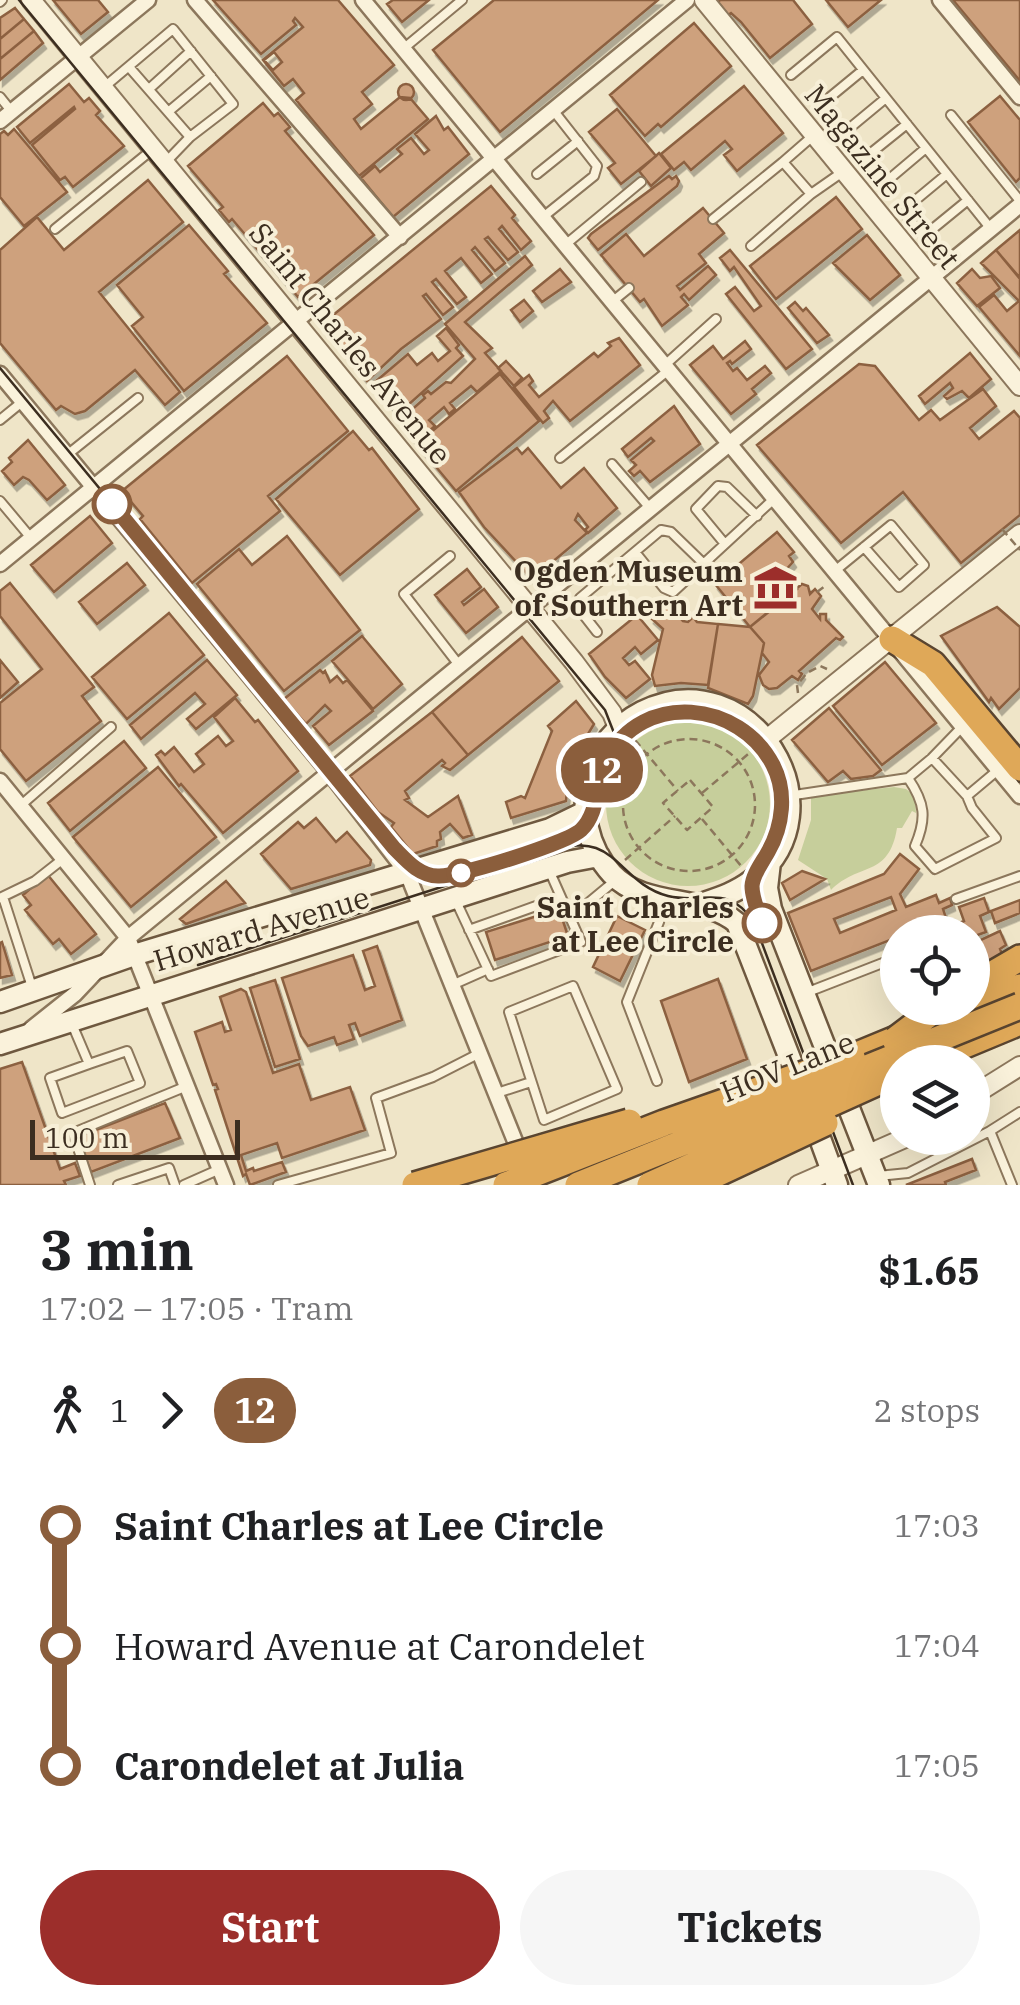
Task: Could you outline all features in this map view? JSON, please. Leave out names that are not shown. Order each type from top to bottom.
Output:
[{"type":"highway","points":[[892,639],[933,664],[997,743],[1009,769]]},
{"type":"highway","points":[[990,976],[1020,958]]},
{"type":"highway","points":[[990,999],[1020,987]]},
{"type":"highway","name":"HOV Lane","points":[[578,1185],[1020,1006]]},
{"type":"highway","points":[[967,1045],[1020,1022]]},
{"type":"highway","points":[[895,1040],[915,1025]]},
{"type":"highway","points":[[519,1184],[664,1123],[929,1025]]},
{"type":"highway","points":[[650,1185],[880,1082]]},
{"type":"highway","points":[[694,1185],[880,1098]]},
{"type":"highway","points":[[414,1185],[626,1122],[664,1123]]},
{"type":"main road","points":[[835,1178],[736,924],[723,911],[664,901],[625,886],[620,870],[598,856],[585,812],[592,766],[603,746],[626,733],[650,708],[686,701],[722,707],[754,725],[760,744],[780,758],[788,796],[784,833],[770,862],[767,888],[771,909],[877,1181]]},
{"type":"main road","name":"Howard Avenue","points":[[0,1002],[96,971],[133,946],[407,873],[550,829],[585,812]]},
{"type":"main road","name":"Howard Avenue","points":[[9,1041],[598,856]]},
{"type":"main road","points":[[696,906],[740,889],[770,862]]},
{"type":"street","name":"Saint Charles Avenue","points":[[30,0],[529,607],[626,733]]},
{"type":"street","points":[[6,117],[148,0]]},
{"type":"street","points":[[195,0],[400,237]]},
{"type":"street","points":[[363,0],[962,726],[1009,769],[1020,796]]},
{"type":"street","points":[[0,564],[687,0]]},
{"type":"street","name":"Magazine Street","points":[[704,0],[1020,386]]},
{"type":"street","points":[[940,0],[1020,98]]},
{"type":"street","points":[[133,946],[329,772],[1020,203]]},
{"type":"street","points":[[0,374],[329,772],[407,873],[497,1093],[519,1184],[600,1158],[926,1025]]},
{"type":"street","points":[[760,744],[892,639],[1011,532]]},
{"type":"street","points":[[0,782],[133,946],[226,1185]]},
{"type":"street","points":[[990,995],[1006,986],[1020,969]]},
{"type":"street","points":[[9,1041],[44,1020],[96,971]]},
{"type":"street","points":[[990,1085],[1020,1066]]},
{"type":"street","points":[[798,1185],[835,1178],[880,1149]]},
{"type":"lane","points":[[403,49],[462,0]]},
{"type":"lane","points":[[55,229],[233,104],[173,29],[102,88]]},
{"type":"lane","points":[[791,76],[837,37],[991,228]]},
{"type":"lane","points":[[148,89],[191,52]]},
{"type":"lane","points":[[130,67],[190,136]]},
{"type":"lane","points":[[818,107],[863,70]]},
{"type":"lane","points":[[168,112],[211,76]]},
{"type":"lane","points":[[0,98],[6,117]]},
{"type":"lane","points":[[713,219],[783,162],[886,98]]},
{"type":"lane","points":[[542,218],[594,176],[598,166],[553,110]]},
{"type":"lane","points":[[951,116],[1020,203]]},
{"type":"lane","points":[[906,124],[862,161],[881,186],[926,148]]},
{"type":"lane","points":[[538,174],[578,141]]},
{"type":"lane","points":[[783,162],[811,194]]},
{"type":"lane","points":[[750,246],[811,194],[844,172]]},
{"type":"lane","points":[[948,174],[906,208],[905,214],[924,236],[968,200]]},
{"type":"lane","points":[[565,244],[641,182]]},
{"type":"lane","points":[[613,301],[629,288]]},
{"type":"lane","points":[[560,458],[668,366],[716,319]]},
{"type":"lane","points":[[66,456],[138,398]]},
{"type":"lane","points":[[0,420],[22,402]]},
{"type":"lane","points":[[612,464],[649,508]]},
{"type":"lane","points":[[725,544],[696,509],[718,486],[728,488],[756,516]]},
{"type":"lane","points":[[634,552],[670,592],[776,498]]},
{"type":"lane","points":[[0,501],[31,538]]},
{"type":"lane","points":[[836,570],[864,547],[892,525],[924,565],[899,587],[864,547]]},
{"type":"lane","points":[[597,632],[577,604],[661,530],[666,530],[704,564]]},
{"type":"lane","points":[[450,556],[404,594],[459,665]]},
{"type":"lane","points":[[788,796],[908,778],[962,726]]},
{"type":"lane","points":[[20,806],[111,727]]},
{"type":"lane","points":[[908,778],[925,808],[924,826],[915,846],[935,869],[996,838],[967,796],[932,758]]},
{"type":"lane","points":[[967,796],[1009,769]]},
{"type":"lane","points":[[34,991],[1,897],[35,881],[63,858]]},
{"type":"lane","points":[[455,899],[491,976],[581,942],[548,869]]},
{"type":"lane","points":[[570,918],[620,870]]},
{"type":"lane","points":[[956,898],[1020,876]]},
{"type":"lane","points":[[470,930],[544,909],[562,897]]},
{"type":"lane","points":[[656,1080],[627,1002],[664,901]]},
{"type":"lane","points":[[556,940],[559,950]]},
{"type":"lane","points":[[531,948],[535,960]]},
{"type":"lane","points":[[509,955],[513,968]]},
{"type":"lane","points":[[804,994],[880,964]]},
{"type":"lane","points":[[452,985],[488,969]]},
{"type":"lane","points":[[573,986],[617,1089],[544,1120],[531,1082],[509,1012],[573,986]]},
{"type":"lane","points":[[70,1020],[89,1064]]},
{"type":"lane","points":[[127,1051],[140,1084],[62,1113],[50,1078],[89,1064],[127,1051]]},
{"type":"lane","points":[[278,1185],[391,1153],[376,1098],[433,1077],[480,1053]]},
{"type":"lane","points":[[497,1093],[531,1082]]},
{"type":"lane","points":[[90,1185],[73,1132],[187,1086]]},
{"type":"lane","points":[[1012,1185],[990,1131],[1020,1112]]},
{"type":"lane","points":[[877,1181],[908,1172],[942,1155]]},
{"type":"lane","points":[[118,1185],[169,1168],[174,1185]]},
{"type":"lane","points":[[184,1185],[220,1170]]},
{"type":"path","points":[[1011,532],[1020,550]]},
{"type":"path","points":[[818,592],[825,586]]},
{"type":"path","points":[[799,695],[797,685],[807,673],[820,666],[829,670]]},
{"type":"path","points":[[802,667],[807,673]]},
{"type":"path","points":[[626,733],[678,791]]},
{"type":"path","points":[[704,741],[723,749],[738,762],[750,782],[755,804],[751,827],[732,854],[701,870],[678,871],[656,864],[638,848],[628,832],[624,790],[632,771],[647,754],[663,744],[704,741]]},
{"type":"path","points":[[702,794],[760,744]]},
{"type":"path","points":[[690,780],[702,794],[713,808],[686,830],[664,803],[690,780]]},
{"type":"path","points":[[620,870],[638,848],[675,816]]},
{"type":"path","points":[[701,818],[744,869]]},
{"type":"green space","points":[[688,722],[719,729],[746,746],[763,773],[770,804],[763,835],[746,862],[719,879],[688,886],[657,879],[630,862],[613,835],[606,804],[613,773],[630,746],[657,729]]},
{"type":"green space","points":[[894,787],[915,796],[916,813],[912,811],[902,828],[897,828],[893,844],[880,862],[831,890],[827,879],[798,860],[811,820],[811,796]]},
{"type":"building","points":[[53,0],[98,0],[108,12],[81,34]]},
{"type":"building","points":[[213,0],[338,0],[394,65],[362,92],[372,104],[354,119],[361,129],[400,97],[410,98],[428,119],[359,176],[296,100],[304,93],[293,79],[284,86],[263,60],[303,27],[295,18],[296,25],[261,54]],"holes":[[[274,52],[282,62],[273,70],[264,60]]]},
{"type":"building","points":[[393,0],[429,0],[402,22],[387,4]]},
{"type":"building","points":[[494,0],[658,0],[500,132],[433,50]]},
{"type":"building","points":[[720,0],[793,0],[812,24],[770,58],[741,22],[731,13],[728,15]]},
{"type":"building","points":[[826,0],[881,0],[848,27]]},
{"type":"building","points":[[953,0],[1020,0],[1020,81]]},
{"type":"building","points":[[15,8],[24,19],[0,39],[0,18]]},
{"type":"building","points":[[24,19],[34,31],[0,59],[0,39]]},
{"type":"building","points":[[694,23],[731,66],[661,127],[658,124],[645,136],[610,95]]},
{"type":"building","points":[[34,31],[43,43],[0,80],[0,59]]},
{"type":"building","points":[[69,84],[84,102],[89,98],[100,111],[96,115],[124,146],[73,187],[65,177],[60,180],[32,145],[74,107],[30,143],[17,127]]},
{"type":"building","points":[[406,84],[414,92],[406,100],[398,92]]},
{"type":"building","points":[[744,86],[783,133],[737,171],[724,155],[732,149],[725,141],[691,170],[684,162],[674,170],[661,154]]},
{"type":"building","points":[[1000,96],[1020,120],[1020,178],[1016,182],[968,122]]},
{"type":"building","points":[[263,103],[290,127],[285,131],[374,235],[298,297],[232,219],[229,222],[219,210],[223,207],[188,166]]},
{"type":"building","points":[[617,109],[656,156],[621,184],[608,168],[615,163],[589,132]]},
{"type":"building","points":[[436,116],[444,130],[448,127],[469,154],[393,217],[361,178],[375,166],[380,172],[402,154],[397,149],[411,138],[424,154],[429,150],[415,134]]},
{"type":"building","points":[[14,129],[67,192],[24,226],[0,197],[0,134],[4,131],[8,135]]},
{"type":"building","points":[[659,153],[671,168],[651,186],[639,171]]},
{"type":"building","points":[[669,176],[676,176],[677,186],[598,250],[588,238],[591,234]]},
{"type":"building","points":[[148,180],[183,222],[99,292],[180,392],[165,405],[135,370],[85,411],[75,414],[61,406],[56,410],[0,343],[0,250],[37,217],[64,250]]},
{"type":"building","points":[[491,186],[531,241],[521,250],[502,226],[499,229],[518,252],[508,260],[488,237],[485,239],[505,263],[495,271],[475,247],[472,250],[492,274],[481,283],[461,258],[445,271],[466,297],[457,304],[436,279],[432,282],[453,307],[443,315],[426,294],[423,296],[441,319],[367,381],[321,325]]},
{"type":"building","points":[[836,197],[862,229],[776,299],[750,266]]},
{"type":"building","points":[[703,208],[724,233],[699,254],[706,263],[677,286],[680,290],[708,266],[716,275],[689,300],[684,294],[681,297],[688,305],[662,326],[644,299],[640,302],[601,255],[626,234],[644,256]]},
{"type":"building","points":[[189,225],[228,271],[224,274],[267,323],[184,391],[132,326],[143,317],[117,285]]},
{"type":"building","points":[[1020,230],[1020,278],[996,250]]},
{"type":"building","points":[[867,235],[900,275],[870,300],[833,263]]},
{"type":"building","points":[[730,250],[812,349],[786,369],[726,294],[735,287],[754,311],[761,306],[734,267],[730,271],[720,258]]},
{"type":"building","points":[[996,250],[1020,279],[1020,356],[979,307],[994,295],[1007,311],[1019,301],[981,263]]},
{"type":"building","points":[[525,256],[532,265],[465,322],[492,348],[485,353],[501,371],[477,392],[471,386],[450,403],[455,409],[449,414],[444,407],[429,420],[435,426],[416,442],[399,421],[425,398],[423,395],[451,383],[475,359],[445,324]]},
{"type":"building","points":[[560,269],[571,282],[542,302],[533,291]]},
{"type":"building","points":[[972,269],[980,278],[991,276],[1000,288],[977,306],[957,283]]},
{"type":"building","points":[[524,300],[533,311],[520,322],[511,310]]},
{"type":"building","points":[[795,302],[803,311],[806,308],[829,335],[817,343],[788,308]]},
{"type":"building","points":[[446,328],[463,356],[398,414],[374,386],[375,382],[408,354],[417,365],[432,353],[438,361],[450,351],[437,336]]},
{"type":"building","points":[[619,338],[640,365],[570,421],[553,401],[544,411],[549,418],[543,423],[514,387],[529,375],[533,381],[529,385],[539,397]]},
{"type":"building","points":[[745,341],[751,349],[732,364],[727,363],[733,371],[737,368],[747,380],[765,366],[771,373],[752,389],[756,394],[731,414],[690,365],[713,346],[723,359]]},
{"type":"building","points":[[970,353],[991,379],[969,398],[962,391],[947,399],[944,396],[953,388],[950,383],[925,404],[919,396]]},
{"type":"building","points":[[287,356],[348,431],[268,496],[280,511],[192,583],[122,491]]},
{"type":"building","points":[[506,361],[522,378],[514,386],[498,368]]},
{"type":"building","points":[[859,364],[875,366],[919,420],[931,410],[940,420],[983,389],[996,406],[970,428],[979,439],[1014,411],[1020,418],[1020,515],[961,563],[903,492],[841,543],[757,445]]},
{"type":"building","points":[[500,374],[539,421],[456,491],[417,444]]},
{"type":"building","points":[[674,406],[700,444],[650,482],[640,471],[634,476],[629,471],[636,465],[631,460],[654,441],[651,438],[628,457],[622,449]]},
{"type":"building","points":[[353,431],[369,450],[372,448],[419,509],[340,575],[276,499]]},
{"type":"building","points":[[28,440],[65,485],[47,500],[29,480],[23,477],[14,485],[2,471]]},
{"type":"building","points":[[517,448],[522,454],[528,448],[561,488],[584,468],[617,508],[588,533],[578,514],[575,520],[587,533],[532,579],[484,527],[459,492]]},
{"type":"building","points":[[90,516],[112,543],[54,592],[31,565]]},
{"type":"building","points":[[777,532],[794,552],[789,556],[793,562],[783,573],[797,589],[750,627],[715,584]]},
{"type":"building","points":[[287,536],[360,630],[284,691],[197,584],[239,549],[252,565]]},
{"type":"building","points":[[127,563],[145,585],[97,624],[79,602]]},
{"type":"building","points":[[467,569],[481,587],[462,602],[464,605],[484,589],[498,607],[466,633],[435,595]]},
{"type":"building","points":[[10,583],[94,687],[82,696],[101,721],[26,781],[0,749],[0,703],[42,669],[0,616],[0,591]]},
{"type":"building","points":[[802,584],[808,586],[810,594],[815,589],[821,596],[812,609],[820,619],[820,614],[826,614],[826,620],[843,637],[836,638],[799,671],[802,674],[798,680],[792,676],[777,688],[769,689],[759,675],[769,662],[762,653],[764,643],[750,627]]},
{"type":"building","points":[[668,604],[683,621],[693,617],[697,622],[718,624],[708,685],[655,686],[652,675],[663,629],[651,618]]},
{"type":"building","points":[[997,607],[1020,627],[1020,688],[999,709],[991,698],[989,702],[941,636]]},
{"type":"building","points":[[169,613],[204,655],[127,719],[92,677]]},
{"type":"building","points":[[637,615],[658,640],[641,654],[635,647],[623,658],[629,665],[635,661],[650,679],[626,698],[589,654]]},
{"type":"building","points":[[718,624],[750,627],[764,643],[748,704],[708,688]]},
{"type":"building","points":[[362,636],[402,684],[373,709],[332,661]]},
{"type":"building","points":[[522,637],[559,681],[468,755],[432,712]]},
{"type":"building","points":[[0,660],[18,682],[0,698]]},
{"type":"building","points":[[207,660],[237,695],[196,729],[187,719],[205,704],[195,693],[141,739],[130,725]]},
{"type":"building","points":[[885,662],[936,723],[882,765],[833,706]]},
{"type":"building","points":[[320,670],[325,671],[330,682],[337,676],[343,683],[347,680],[373,711],[329,745],[313,726],[331,711],[325,705],[306,724],[284,699]]},
{"type":"building","points":[[235,698],[255,722],[258,720],[298,771],[223,833],[156,755],[161,751],[165,755],[174,747],[194,772],[204,764],[196,754],[218,736],[226,746],[233,741],[214,717]]},
{"type":"building","points":[[576,701],[594,724],[569,766],[566,801],[511,818],[506,802],[525,798],[552,731],[548,726]]},
{"type":"building","points":[[829,708],[881,770],[873,776],[851,779],[843,771],[828,782],[792,740]]},
{"type":"building","points":[[432,712],[468,755],[450,770],[442,766],[442,760],[405,791],[409,798],[405,800],[428,817],[458,796],[472,835],[463,838],[450,824],[440,832],[437,846],[413,854],[391,827],[394,823],[378,812],[350,776]]},
{"type":"building","points":[[124,741],[146,768],[70,831],[48,803]]},
{"type":"building","points":[[158,767],[216,837],[131,907],[73,837]]},
{"type":"building","points":[[316,818],[336,842],[347,832],[371,860],[370,865],[291,889],[261,854],[298,822],[304,828]]},
{"type":"building","points":[[900,854],[919,869],[900,894],[906,907],[936,895],[939,903],[950,898],[952,905],[943,909],[945,915],[884,915],[896,910],[891,897],[834,919],[840,933],[880,917],[880,944],[811,971],[788,913],[884,874]]},
{"type":"building","points":[[802,871],[825,879],[790,900],[782,883]]},
{"type":"building","points":[[47,874],[96,934],[71,954],[59,939],[53,944],[25,910],[31,905],[23,895]]},
{"type":"building","points":[[226,881],[245,903],[186,924],[180,919]]},
{"type":"building","points":[[984,898],[989,912],[962,915],[959,907]]},
{"type":"building","points":[[1020,900],[1020,913],[995,923],[991,911]]},
{"type":"building","points":[[559,909],[568,936],[495,960],[486,932]]},
{"type":"building","points":[[617,916],[645,930],[620,981],[593,967]]},
{"type":"building","points":[[1000,931],[1006,945],[1000,949],[1002,954],[990,960],[990,936]]},
{"type":"building","points":[[0,943],[12,975],[0,978]]},
{"type":"building","points":[[377,946],[402,1020],[360,1036],[355,1023],[349,1025],[354,1039],[337,1045],[334,1037],[308,1046],[282,978],[353,955],[365,990],[375,986],[363,951]]},
{"type":"building","points":[[718,979],[747,1059],[689,1082],[661,1001]]},
{"type":"building","points":[[275,980],[300,1059],[275,1067],[250,988]]},
{"type":"building","points":[[241,989],[246,992],[273,1073],[299,1064],[311,1100],[350,1087],[365,1130],[282,1158],[277,1143],[241,1155],[246,1171],[282,1162],[286,1172],[250,1185],[246,1174],[243,1176],[215,1090],[218,1089],[213,1085],[195,1032],[222,1022],[225,1032],[231,1030],[220,997]]},
{"type":"building","points":[[22,1062],[60,1169],[75,1163],[80,1176],[64,1181],[66,1185],[0,1185],[0,1069]]},
{"type":"building","points":[[165,1103],[180,1138],[91,1172],[80,1136]]},
{"type":"building","points":[[972,1159],[976,1170],[945,1182],[946,1185],[906,1185]]},
{"type":"tram line","points":[[0,368],[410,864],[436,876],[458,874],[557,842],[581,830],[591,815],[614,733],[605,710],[19,0]]},
{"type":"tram line","name":"12","points":[[112,504],[394,848],[426,874],[461,873],[574,836],[592,814],[607,758],[622,739],[648,720],[672,712],[708,712],[743,728],[759,743],[772,764],[782,794],[781,816],[772,846],[752,884],[762,923]]},
{"type":"tram line","points":[[611,752],[639,725],[675,712],[720,717],[756,740],[778,777],[782,799],[780,822],[752,886],[762,923]]},
{"type":"tram line","points":[[557,850],[581,845],[596,848],[656,892],[681,898],[725,899],[744,910],[754,922],[853,1185]]},
{"type":"tram line","points":[[198,965],[457,882]]},
{"type":"place","name":"Ogden Museum of Southern Art","points":[[776,587]]},
{"type":"place","name":"Saint Charles at Lee Circle","points":[[762,923]]}]
